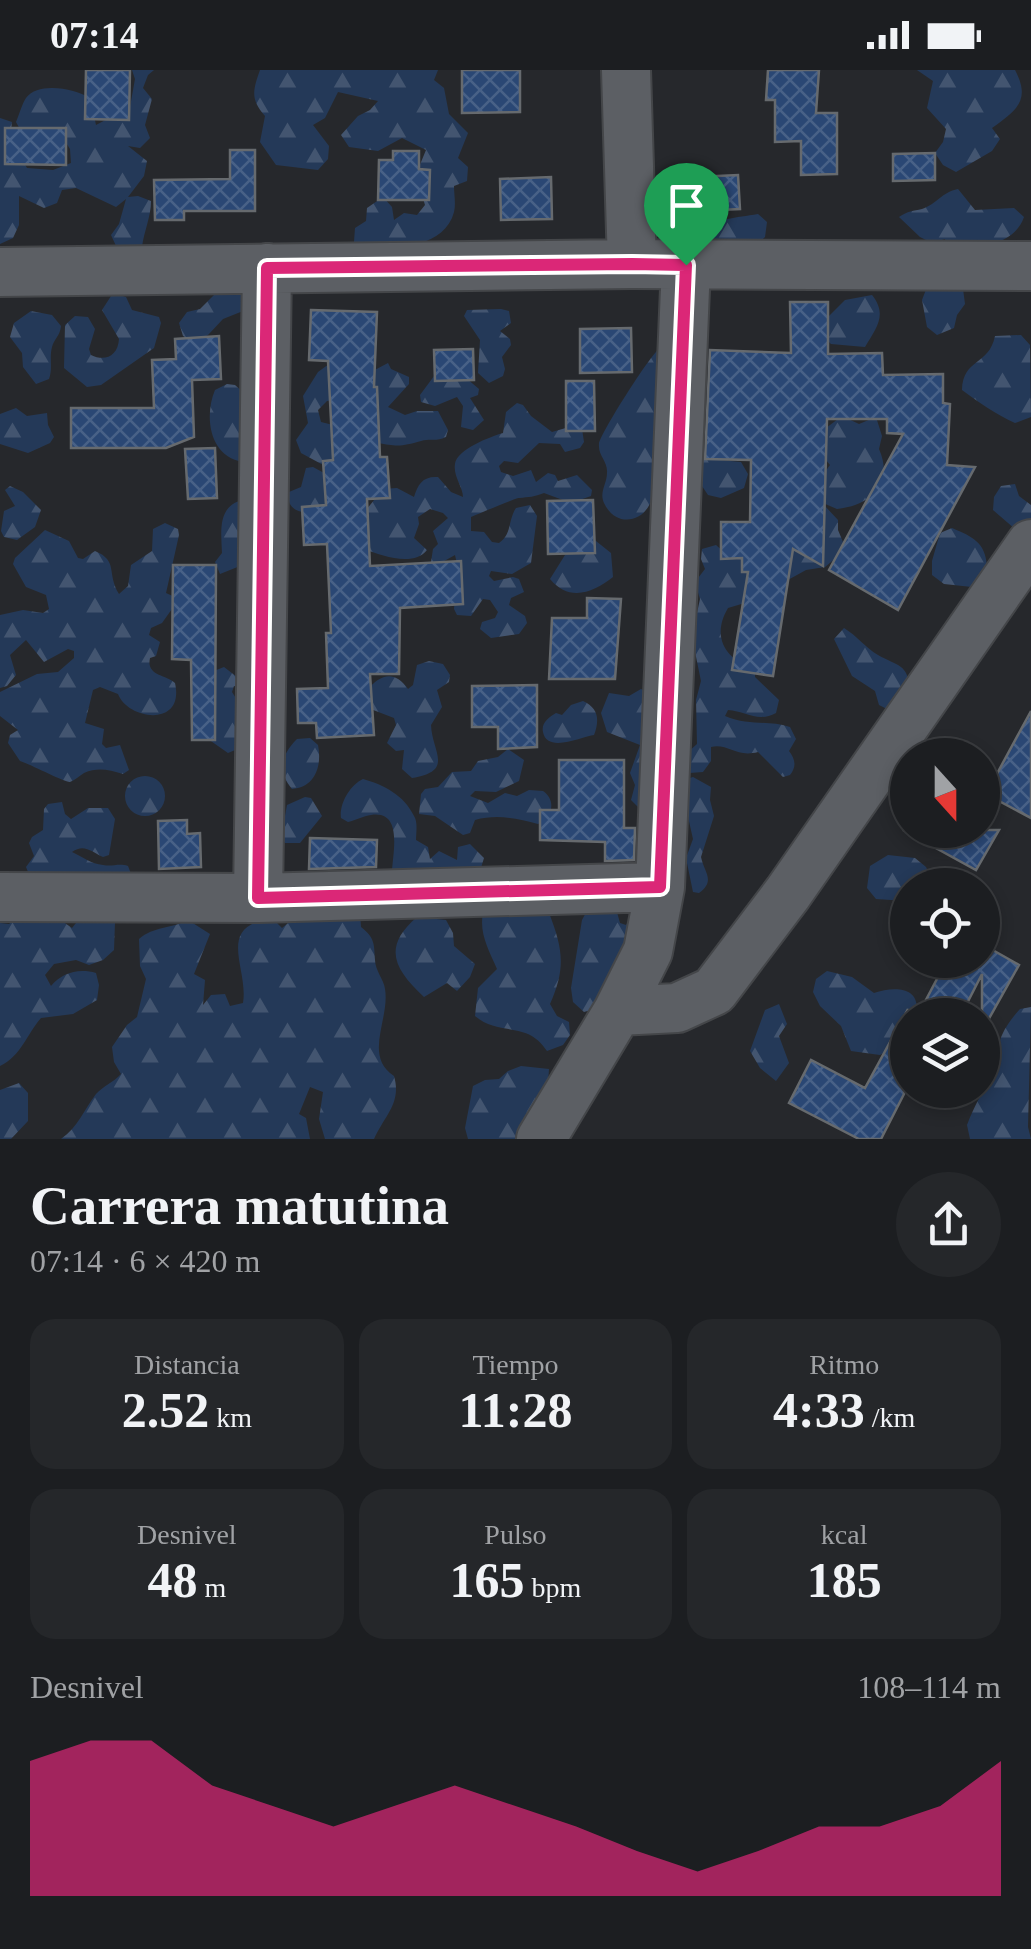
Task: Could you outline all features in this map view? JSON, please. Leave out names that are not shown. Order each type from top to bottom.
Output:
[{"type":"street","points":[[626,70],[632,264]]},
{"type":"street","points":[[0,272],[632,264],[1031,266]]},
{"type":"street","points":[[540,1139],[618,1011],[648,950],[660,887],[686,265]]},
{"type":"street","points":[[258,898],[267,268]]},
{"type":"street","points":[[618,1011],[676,1008],[714,991],[788,894],[1031,544]]},
{"type":"street","points":[[0,897],[258,898],[660,887]]},
{"type":"green space","points":[[132,70],[154,70],[143,88],[152,99],[145,125],[150,138],[140,148],[128,146],[147,161],[144,176],[128,197],[151,201],[142,247],[117,248],[111,235],[119,224],[126,199],[116,207],[76,188],[62,190],[57,203],[44,208],[19,196],[19,225],[13,238],[0,244],[0,118],[12,122],[9,151],[20,156],[27,168],[53,170],[71,163],[70,149],[63,138],[22,133],[16,122],[26,98],[48,88],[83,95],[90,98],[96,125],[130,107],[135,79]]},
{"type":"green space","points":[[260,70],[438,70],[434,80],[444,88],[449,114],[468,133],[458,158],[468,167],[467,181],[454,186],[455,209],[449,224],[431,239],[406,247],[369,253],[360,242],[354,242],[355,228],[366,221],[367,208],[383,197],[392,207],[394,220],[404,213],[417,215],[425,205],[421,192],[425,179],[419,167],[426,150],[402,138],[378,151],[349,147],[341,135],[378,101],[338,92],[325,118],[313,125],[329,146],[328,159],[318,170],[276,165],[260,142],[265,116],[254,94]]},
{"type":"green space","points":[[917,70],[1015,70],[1021,97],[1014,110],[992,128],[1000,139],[992,151],[956,172],[943,165],[935,153],[946,129],[927,108],[933,81]]},
{"type":"green space","points":[[958,189],[975,210],[1014,208],[1024,217],[1019,227],[992,244],[947,253],[945,239],[932,243],[899,217]]},
{"type":"green space","points":[[758,214],[767,222],[765,237],[755,246],[702,244],[698,231],[705,227]]},
{"type":"green space","points":[[927,287],[963,289],[965,304],[954,328],[937,335],[927,327],[922,300]]},
{"type":"green space","points":[[219,290],[240,291],[243,311],[223,319],[195,342],[183,336],[179,323],[187,312],[200,309]]},
{"type":"green space","points":[[113,293],[126,297],[132,310],[159,317],[161,323],[154,348],[101,385],[87,387],[64,368],[65,325],[75,316],[88,317],[95,329],[91,355],[110,356],[119,339],[102,310]]},
{"type":"green space","points":[[872,295],[880,315],[865,347],[831,344],[826,339],[826,319],[845,300]]},
{"type":"green space","points":[[467,310],[509,311],[511,323],[500,331],[511,345],[502,357],[503,376],[489,383],[478,373],[480,340],[464,316]]},
{"type":"green space","points":[[31,311],[52,315],[61,326],[52,347],[49,379],[36,384],[23,367],[22,353],[10,337],[14,323]]},
{"type":"green space","points":[[1021,335],[1030,345],[1031,417],[1015,423],[962,390],[967,372],[987,353],[995,336]]},
{"type":"green space","points":[[660,348],[663,471],[652,480],[650,504],[628,520],[611,513],[604,503],[607,469],[599,444],[626,395]]},
{"type":"green space","points":[[388,363],[391,369],[409,377],[409,384],[388,407],[405,415],[438,411],[448,430],[446,437],[400,445],[378,443],[374,419],[378,406],[369,394],[327,401],[318,410],[321,422],[333,425],[343,458],[325,466],[301,453],[296,440],[308,423],[303,396],[318,372],[329,364],[371,372]]},
{"type":"green space","points":[[440,368],[466,378],[479,389],[478,395],[470,398],[484,420],[473,430],[461,427],[463,406],[457,397],[435,406],[421,402],[420,395]]},
{"type":"green space","points":[[235,385],[245,394],[243,462],[223,452],[212,434],[210,412],[215,390]]},
{"type":"green space","points":[[517,403],[552,432],[576,425],[582,429],[584,442],[580,448],[565,452],[560,444],[539,443],[518,463],[504,461],[499,466],[501,472],[513,476],[531,470],[536,482],[548,473],[558,481],[577,475],[592,490],[591,496],[571,503],[544,493],[516,499],[471,517],[471,531],[484,532],[492,542],[499,543],[516,508],[530,505],[537,516],[531,563],[512,574],[491,571],[489,576],[494,581],[519,579],[524,592],[511,598],[509,605],[525,616],[527,623],[519,634],[491,638],[480,629],[482,622],[495,618],[498,612],[490,600],[483,599],[471,616],[457,615],[454,609],[458,568],[455,555],[437,565],[431,562],[438,544],[433,531],[448,518],[443,513],[430,509],[418,517],[414,538],[427,550],[406,559],[364,549],[362,515],[383,489],[397,488],[414,497],[422,482],[433,477],[463,497],[455,473],[457,459],[475,444],[503,433],[506,412]]},
{"type":"green space","points":[[16,408],[27,416],[47,413],[54,437],[50,443],[28,453],[0,444],[0,414]]},
{"type":"green space","points":[[842,416],[859,424],[876,417],[882,436],[879,449],[884,472],[882,482],[870,497],[837,509],[823,503],[822,476],[830,465],[826,460],[826,428]]},
{"type":"green space","points":[[709,452],[720,460],[741,462],[748,474],[744,488],[721,498],[708,495],[700,483],[697,456]]},
{"type":"green space","points":[[306,468],[324,473],[337,496],[320,514],[297,510],[289,499],[289,492],[301,487]]},
{"type":"green space","points":[[1015,484],[1019,496],[1031,505],[1031,525],[1015,529],[993,510],[994,497],[1001,486]]},
{"type":"green space","points":[[10,486],[23,492],[41,510],[35,527],[17,540],[4,537],[1,531],[4,511],[15,506],[5,490]]},
{"type":"green space","points":[[247,499],[240,566],[220,574],[215,562],[222,553],[223,519],[230,506]]},
{"type":"green space","points":[[824,505],[838,520],[843,542],[837,557],[825,567],[806,570],[748,602],[728,608],[721,628],[729,653],[755,670],[755,677],[779,700],[776,713],[770,716],[728,710],[725,716],[790,727],[796,739],[789,751],[794,763],[792,772],[783,777],[758,752],[744,753],[717,746],[711,747],[711,761],[703,772],[689,773],[687,753],[697,744],[696,700],[701,681],[694,627],[700,599],[695,582],[705,569],[702,549],[716,545],[726,554]]},
{"type":"green space","points":[[165,523],[178,529],[179,535],[166,593],[179,599],[162,623],[151,628],[149,635],[160,642],[150,664],[154,671],[175,683],[172,707],[164,713],[143,714],[124,703],[118,694],[100,687],[93,690],[85,723],[104,729],[102,744],[106,748],[120,745],[129,770],[123,774],[94,770],[70,782],[20,761],[8,743],[10,735],[18,730],[0,716],[0,692],[37,674],[58,672],[74,658],[74,651],[68,649],[44,662],[26,640],[10,655],[16,675],[0,688],[0,615],[23,610],[43,613],[49,609],[46,595],[26,587],[13,564],[15,558],[45,530],[69,541],[78,558],[95,551],[107,559],[119,594],[128,586],[131,565],[152,551],[153,529]]},
{"type":"green space","points":[[952,528],[972,538],[984,551],[987,566],[972,587],[944,584],[932,575],[940,533]]},
{"type":"green space","points":[[596,541],[611,553],[613,577],[581,593],[565,591],[550,579],[565,555]]},
{"type":"green space","points":[[844,628],[907,675],[909,689],[891,711],[879,705],[875,691],[852,676],[834,639]]},
{"type":"green space","points":[[429,661],[443,664],[450,675],[449,682],[437,690],[442,707],[431,725],[438,759],[433,771],[412,778],[402,769],[404,750],[396,751],[387,743],[396,725],[394,718],[368,708],[367,690],[387,676],[398,679],[408,689],[413,685],[417,665]]},
{"type":"green space","points":[[224,667],[237,677],[245,677],[241,688],[234,686],[232,692],[237,700],[242,747],[228,753],[208,739],[214,671]]},
{"type":"green space","points":[[641,689],[647,692],[641,810],[631,800],[635,785],[630,773],[640,745],[607,732],[601,713],[609,693],[629,696]]},
{"type":"green space","points":[[583,701],[596,715],[594,735],[558,743],[546,738],[543,729],[548,718],[556,713],[562,715],[571,705]]},
{"type":"green space","points":[[310,738],[318,745],[316,774],[307,784],[292,789],[284,776],[284,757],[297,739]]},
{"type":"green space","points":[[508,749],[524,760],[519,781],[496,792],[475,791],[470,796],[488,803],[505,793],[517,796],[529,790],[543,791],[551,804],[543,821],[538,824],[483,818],[475,820],[470,833],[463,835],[435,816],[419,814],[425,789],[438,787],[452,772],[471,771],[478,761],[498,757]]},
{"type":"green space","points":[[145,776],[159,782],[165,796],[159,810],[145,816],[131,810],[125,796],[131,782]]},
{"type":"green space","points":[[693,777],[711,787],[714,816],[701,857],[708,880],[699,893],[693,892],[686,858],[693,839],[684,799],[687,779]]},
{"type":"green space","points":[[363,779],[386,788],[405,802],[415,818],[416,840],[428,847],[430,859],[439,851],[457,860],[458,847],[470,844],[484,858],[480,871],[392,871],[394,834],[388,819],[371,815],[348,822],[341,818],[346,796]]},
{"type":"green space","points":[[311,798],[322,816],[300,843],[285,843],[281,838],[287,805]]},
{"type":"green space","points":[[62,802],[71,819],[88,808],[108,808],[115,819],[109,855],[103,857],[84,848],[72,852],[99,864],[128,866],[133,879],[31,879],[26,867],[34,856],[29,843],[43,830],[48,804]]},
{"type":"green space","points":[[888,855],[915,858],[926,868],[890,868],[890,900],[876,899],[867,888],[870,866]]},
{"type":"green space","points":[[613,898],[620,923],[626,925],[642,902],[656,900],[598,1008],[584,1012],[573,1002],[571,988],[582,920],[589,907]]},
{"type":"green space","points":[[486,903],[549,913],[561,959],[559,980],[550,1004],[557,1016],[569,1022],[570,1035],[563,1045],[547,1051],[531,1035],[494,1026],[475,1016],[478,988],[497,969],[482,929]]},
{"type":"green space","points":[[106,912],[115,922],[114,950],[89,965],[76,960],[54,964],[45,975],[51,986],[71,973],[96,973],[97,1000],[73,1014],[41,1018],[19,1051],[0,1066],[0,923],[9,924],[19,916],[62,921],[72,928],[80,918]]},
{"type":"green space","points":[[360,914],[361,927],[373,942],[375,964],[385,989],[380,1058],[394,1076],[396,1086],[394,1102],[374,1139],[325,1139],[319,1119],[323,1092],[310,1087],[299,1114],[306,1118],[310,1139],[61,1139],[96,1094],[121,1074],[112,1047],[137,1017],[146,979],[140,966],[139,939],[188,920],[210,934],[194,974],[205,980],[203,1005],[211,995],[225,994],[230,1006],[243,1003],[238,950],[244,930],[273,919],[282,928],[293,919]]},
{"type":"green space","points":[[417,917],[446,920],[454,946],[475,964],[470,977],[457,991],[447,983],[424,997],[399,967],[399,938]]},
{"type":"green space","points":[[827,971],[852,977],[874,993],[898,989],[911,993],[915,998],[890,998],[890,1049],[880,1055],[851,1051],[841,1026],[820,1006],[813,992],[816,979]]},
{"type":"green space","points":[[779,1004],[787,1024],[779,1036],[789,1063],[776,1081],[760,1068],[750,1051],[765,1010]]},
{"type":"green space","points":[[1031,1007],[1031,1139],[970,1139],[967,1125],[975,1108],[1000,1108],[1000,1041],[1020,1009]]},
{"type":"green space","points":[[521,1066],[549,1069],[530,1139],[468,1139],[465,1128],[473,1086],[499,1079]]},
{"type":"green space","points":[[19,1083],[28,1093],[28,1121],[11,1139],[0,1139],[0,1090]]},
{"type":"building","points":[[86,70],[130,70],[129,120],[85,119]]},
{"type":"building","points":[[462,70],[520,70],[520,112],[462,113]]},
{"type":"building","points":[[768,70],[819,70],[816,113],[837,113],[837,174],[801,175],[801,141],[775,142],[775,100],[766,100]]},
{"type":"building","points":[[5,128],[66,128],[66,165],[5,164]]},
{"type":"building","points":[[230,150],[255,150],[255,211],[184,211],[184,220],[155,220],[154,180],[230,179]]},
{"type":"building","points":[[393,151],[419,151],[419,169],[430,170],[429,200],[378,200],[379,160],[393,160]]},
{"type":"building","points":[[935,153],[935,180],[893,181],[893,154]]},
{"type":"building","points":[[738,175],[740,209],[698,211],[696,177]]},
{"type":"building","points":[[551,177],[552,219],[501,220],[500,179]]},
{"type":"building","points":[[790,302],[828,302],[828,354],[882,353],[883,375],[943,374],[943,403],[950,404],[947,465],[975,467],[898,610],[829,570],[903,434],[887,433],[887,419],[827,419],[823,566],[793,549],[773,676],[732,670],[748,572],[742,572],[742,558],[721,559],[721,522],[750,522],[751,460],[705,459],[710,350],[791,353]]},
{"type":"building","points":[[311,310],[377,312],[374,387],[380,457],[387,457],[390,498],[367,499],[370,566],[461,561],[463,604],[400,608],[399,674],[370,674],[374,735],[317,738],[316,723],[298,723],[297,689],[328,688],[326,633],[331,633],[327,544],[304,545],[302,507],[326,505],[323,461],[333,460],[328,361],[309,360]]},
{"type":"building","points":[[631,328],[632,372],[580,373],[580,329]]},
{"type":"building","points":[[219,336],[221,379],[192,380],[194,437],[166,448],[71,448],[71,408],[154,408],[152,360],[176,359],[175,339]]},
{"type":"building","points":[[473,349],[474,380],[435,381],[434,350]]},
{"type":"building","points":[[566,381],[594,381],[595,431],[566,431]]},
{"type":"building","points":[[215,448],[217,498],[188,499],[185,449]]},
{"type":"building","points":[[593,500],[595,553],[548,554],[547,501]]},
{"type":"building","points":[[173,565],[216,565],[215,740],[192,740],[191,660],[172,659]]},
{"type":"building","points":[[587,598],[621,599],[615,679],[549,679],[552,618],[587,618]]},
{"type":"building","points":[[537,685],[537,747],[498,749],[498,727],[472,727],[472,686]]},
{"type":"building","points":[[1031,711],[1031,818],[1000,801],[1000,768]]},
{"type":"building","points":[[559,760],[624,760],[624,828],[635,828],[634,860],[605,861],[605,842],[540,840],[540,810],[559,810]]},
{"type":"building","points":[[187,820],[187,834],[200,833],[201,867],[159,869],[158,821]]},
{"type":"building","points":[[310,838],[377,840],[376,867],[309,869]]},
{"type":"building","points":[[936,848],[989,848],[977,868]]},
{"type":"building","points":[[1000,954],[1019,965],[1000,999],[982,998],[982,978],[1000,978]]},
{"type":"building","points":[[938,978],[980,978],[970,998],[927,998]]},
{"type":"building","points":[[890,1042],[890,1108],[897,1108],[881,1139],[859,1139],[789,1103],[811,1060],[865,1088]]},
{"type":"route","points":[[686,265],[660,887],[258,898],[267,268],[686,265]]}]
